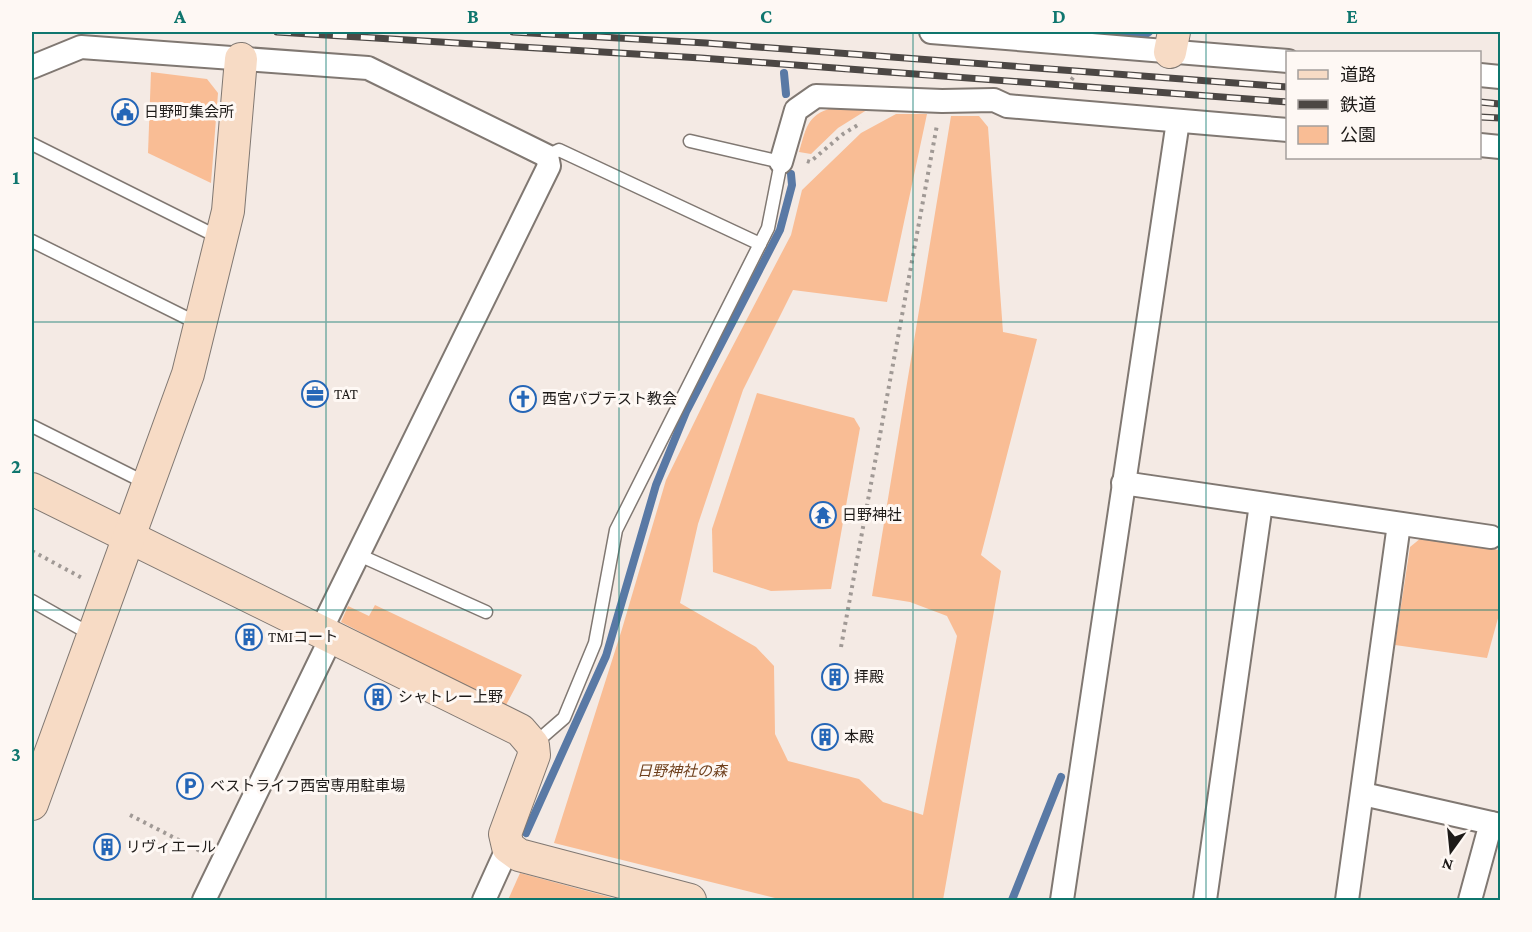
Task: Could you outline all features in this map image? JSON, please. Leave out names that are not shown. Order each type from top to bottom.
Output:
[{"type":"street","points":[[931,32],[1092,45],[1172,42],[1286,61]]},
{"type":"street","points":[[32,67],[83,39],[241,58],[368,68],[547,156],[549,166],[358,555],[326,633],[204,900]]},
{"type":"street","points":[[32,804],[188,374],[228,211],[241,58]]},
{"type":"street","points":[[1481,75],[1500,77]]},
{"type":"street","points":[[782,160],[796,110],[816,96],[897,100],[994,100],[1007,106],[1286,130]]},
{"type":"street","points":[[1062,900],[1178,121]]},
{"type":"street","points":[[1481,145],[1500,147]]},
{"type":"street","points":[[1123,483],[1491,537]]},
{"type":"street","points":[[32,489],[520,730],[533,745],[534,754],[505,834],[508,848],[484,900]]},
{"type":"street","points":[[1205,900],[1261,504]]},
{"type":"street","points":[[1347,900],[1364,794],[1400,524]]},
{"type":"street","points":[[1364,794],[1496,824],[1470,900]]},
{"type":"street","points":[[508,848],[519,855],[690,900]]},
{"type":"lane","points":[[533,745],[564,718],[595,642],[616,530],[768,228],[782,160],[690,141]]},
{"type":"lane","points":[[32,144],[221,238]]},
{"type":"lane","points":[[547,156],[559,150],[760,244]]},
{"type":"lane","points":[[32,241],[200,325]]},
{"type":"lane","points":[[32,426],[148,484]]},
{"type":"lane","points":[[358,555],[486,612]]},
{"type":"lane","points":[[32,601],[93,635]]},
{"type":"path","points":[[1055,110],[1056,100],[1089,55],[1092,45]]},
{"type":"path","points":[[782,160],[810,162],[843,134],[897,100]]},
{"type":"path","points":[[841,647],[942,101]]},
{"type":"path","points":[[32,551],[109,591]]},
{"type":"path","points":[[130,815],[222,862]]},
{"type":"green space","points":[[151,72],[207,79],[218,93],[211,183],[148,153]]},
{"type":"green space","points":[[832,108],[870,108],[838,128],[811,154],[799,152],[808,124],[823,111]]},
{"type":"green space","name":"日野神社の森","points":[[896,114],[927,114],[887,302],[793,290],[743,390],[698,524],[680,603],[756,647],[774,666],[775,734],[788,761],[859,779],[883,802],[923,815],[957,636],[947,616],[910,602],[872,596],[951,116],[979,116],[988,127],[1003,332],[1037,339],[981,555],[1001,571],[943,900],[783,900],[554,843],[622,629],[666,480],[791,235],[802,190],[861,133]]},
{"type":"green space","points":[[757,393],[854,418],[860,428],[831,589],[771,591],[713,572],[712,529]]},
{"type":"green space","points":[[1421,538],[1500,550],[1500,611],[1487,658],[1395,645],[1410,547]]},
{"type":"green space","points":[[375,605],[522,675],[505,707],[341,622],[348,606],[369,616]]},
{"type":"green space","points":[[520,873],[613,898],[612,900],[508,900]]},
{"type":"waterway","points":[[1118,32],[1146,34],[1149,32]]},
{"type":"waterway","points":[[784,73],[786,94]]},
{"type":"waterway","points":[[526,833],[606,656],[656,485],[686,412],[780,230],[792,185],[791,174]]},
{"type":"waterway","points":[[1012,900],[1061,777]]},
{"type":"railway","points":[[277,32],[701,58],[1286,102]]},
{"type":"railway","points":[[513,32],[706,43],[1286,87]]},
{"type":"railway","points":[[1481,102],[1500,104]]},
{"type":"railway","points":[[1481,117],[1500,118]]},
{"type":"place","name":"日野町集会所","points":[[125,112]]},
{"type":"place","name":"TAT","points":[[315,394]]},
{"type":"place","name":"西宮パブテスト教会","points":[[523,399]]},
{"type":"place","name":"日野神社","points":[[823,515]]},
{"type":"place","name":"TMIコート","points":[[249,637]]},
{"type":"place","name":"拝殿","points":[[835,677]]},
{"type":"place","name":"シャトレー上野","points":[[378,697]]},
{"type":"place","name":"本殿","points":[[825,737]]},
{"type":"place","name":"ベストライフ西宮専用駐車場","points":[[190,786]]},
{"type":"place","name":"リヴィエール","points":[[107,847]]}]
